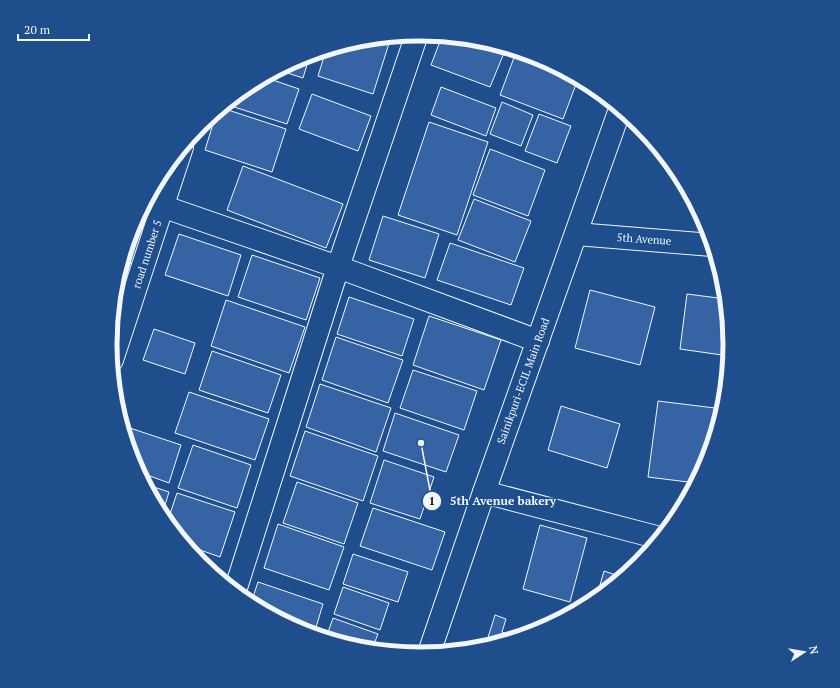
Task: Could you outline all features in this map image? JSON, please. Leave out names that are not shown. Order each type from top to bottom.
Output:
[{"type":"street","points":[[237,585],[338,267],[415,41]]},
{"type":"street","name":"Sainikpuri-ECIL Main Road","points":[[431,646],[484,492],[618,115]]},
{"type":"street","name":"road number 5","points":[[117,341],[155,204],[169,175]]},
{"type":"street","points":[[155,204],[338,267],[538,341]]},
{"type":"street","name":"5th Avenue","points":[[576,234],[706,245]]},
{"type":"street","points":[[484,492],[654,536]]},
{"type":"building","points":[[440,42],[479,47],[504,53],[490,87],[431,65]]},
{"type":"building","points":[[389,43],[373,94],[318,76],[324,57],[361,47]]},
{"type":"building","points":[[515,56],[554,72],[576,84],[563,119],[500,95]]},
{"type":"building","points":[[308,63],[303,78],[285,72]]},
{"type":"building","points":[[273,80],[299,89],[287,124],[233,107],[252,92]]},
{"type":"building","points":[[441,87],[496,108],[486,136],[431,115]]},
{"type":"building","points":[[312,94],[371,116],[358,151],[299,129]]},
{"type":"building","points":[[502,102],[533,115],[521,146],[490,134]]},
{"type":"building","points":[[228,110],[286,129],[272,172],[205,150],[213,123]]},
{"type":"building","points":[[539,114],[571,126],[557,163],[525,151]]},
{"type":"building","points":[[429,122],[488,142],[457,235],[398,215]]},
{"type":"building","points":[[490,149],[545,170],[528,216],[473,195]]},
{"type":"building","points":[[243,166],[343,204],[326,248],[227,210]]},
{"type":"building","points":[[474,199],[531,221],[515,262],[458,240]]},
{"type":"building","points":[[383,216],[439,234],[425,278],[369,260]]},
{"type":"building","points":[[141,226],[150,229],[138,266],[128,263]]},
{"type":"building","points":[[179,234],[241,255],[228,296],[165,275]]},
{"type":"building","points":[[450,243],[524,268],[511,305],[437,280]]},
{"type":"building","points":[[252,255],[320,278],[306,320],[238,297]]},
{"type":"building","points":[[590,290],[655,307],[640,365],[575,348]]},
{"type":"building","points":[[687,294],[719,298],[722,324],[722,355],[680,349]]},
{"type":"building","points":[[349,297],[414,319],[402,356],[337,334]]},
{"type":"building","points":[[226,300],[305,327],[289,373],[211,346]]},
{"type":"building","points":[[429,316],[501,340],[484,390],[413,365]]},
{"type":"building","points":[[154,329],[195,343],[185,374],[143,360]]},
{"type":"building","points":[[336,337],[403,360],[388,403],[322,380]]},
{"type":"building","points":[[212,351],[281,375],[268,413],[199,390]]},
{"type":"building","points":[[413,370],[477,391],[464,430],[400,408]]},
{"type":"building","points":[[320,384],[391,408],[376,452],[306,427]]},
{"type":"building","points":[[189,392],[269,419],[255,460],[175,433]]},
{"type":"building","points":[[658,401],[716,408],[707,441],[690,482],[648,477]]},
{"type":"building","points":[[561,406],[620,424],[607,468],[548,450]]},
{"type":"building","points":[[395,413],[459,435],[446,472],[383,451]]},
{"type":"building","points":[[129,428],[181,445],[169,483],[147,475]]},
{"type":"building","points":[[305,431],[378,456],[363,501],[290,476]]},
{"type":"building","points":[[193,445],[251,465],[237,508],[178,488]]},
{"type":"building","points":[[384,460],[434,477],[420,519],[370,503]]},
{"type":"building","points":[[297,482],[358,503],[344,544],[283,523]]},
{"type":"building","points":[[153,487],[169,492],[165,506]]},
{"type":"building","points":[[177,493],[235,512],[220,557],[197,549],[170,514]]},
{"type":"building","points":[[373,508],[445,532],[432,570],[360,546]]},
{"type":"building","points":[[278,524],[344,547],[329,590],[264,568]]},
{"type":"building","points":[[540,525],[587,538],[570,602],[523,589]]},
{"type":"building","points":[[353,554],[408,572],[398,602],[343,584]]},
{"type":"building","points":[[604,571],[616,575],[604,584],[599,588]]},
{"type":"building","points":[[258,582],[323,604],[316,628],[286,616],[253,597]]},
{"type":"building","points":[[343,587],[389,603],[380,630],[334,614]]},
{"type":"building","points":[[495,615],[506,619],[502,632],[508,634],[487,639]]},
{"type":"building","points":[[333,618],[378,634],[374,643],[342,637],[328,633]]},
{"type":"place","name":"5th Avenue bakery","points":[[421,443]]}]
